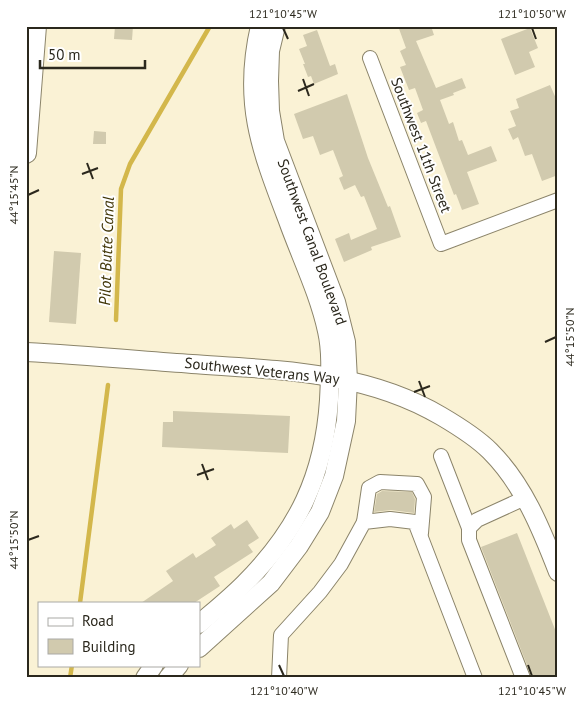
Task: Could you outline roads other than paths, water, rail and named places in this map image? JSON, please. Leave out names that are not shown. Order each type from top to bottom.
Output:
[{"type":"highway","points":[[26,153],[36,26]]},
{"type":"main road","name":"Southwest Canal Boulevard","points":[[200,623],[243,585],[284,539],[300,512],[317,473],[324,446],[330,376],[328,332],[260,146],[254,113],[252,80],[255,49],[260,26]]},
{"type":"main road","name":"Southwest Canal Boulevard","points":[[200,647],[271,583],[299,546],[320,512],[334,476],[346,421],[348,380],[346,342],[336,302],[275,141],[270,111],[269,81],[270,51],[276,26]]},
{"type":"main road","name":"Southwest Veterans Way","points":[[26,352],[299,372],[348,380],[402,396],[459,426],[489,450],[512,476],[525,498],[558,572]]},
{"type":"main road","points":[[145,678],[153,666]]},
{"type":"main road","points":[[168,678],[178,666]]},
{"type":"street","name":"Southwest 11th Street","points":[[370,58],[441,244],[558,200]]},
{"type":"street","points":[[441,456],[470,528],[469,540],[523,678]]},
{"type":"street","points":[[279,678],[281,635],[320,592],[341,564],[364,522],[368,488],[380,482],[417,484],[424,497],[420,537]]},
{"type":"street","points":[[470,528],[477,520],[525,498]]},
{"type":"street","points":[[364,522],[390,519],[415,522],[475,678]]},
{"type":"waterway","name":"Pilot Butte Canal","points":[[116,320],[121,189],[130,164],[210,26]]},
{"type":"waterway","name":"Pilot Butte Canal","points":[[80,602],[108,385]]},
{"type":"waterway","name":"Pilot Butte Canal","points":[[70,678],[72,666]]}]
